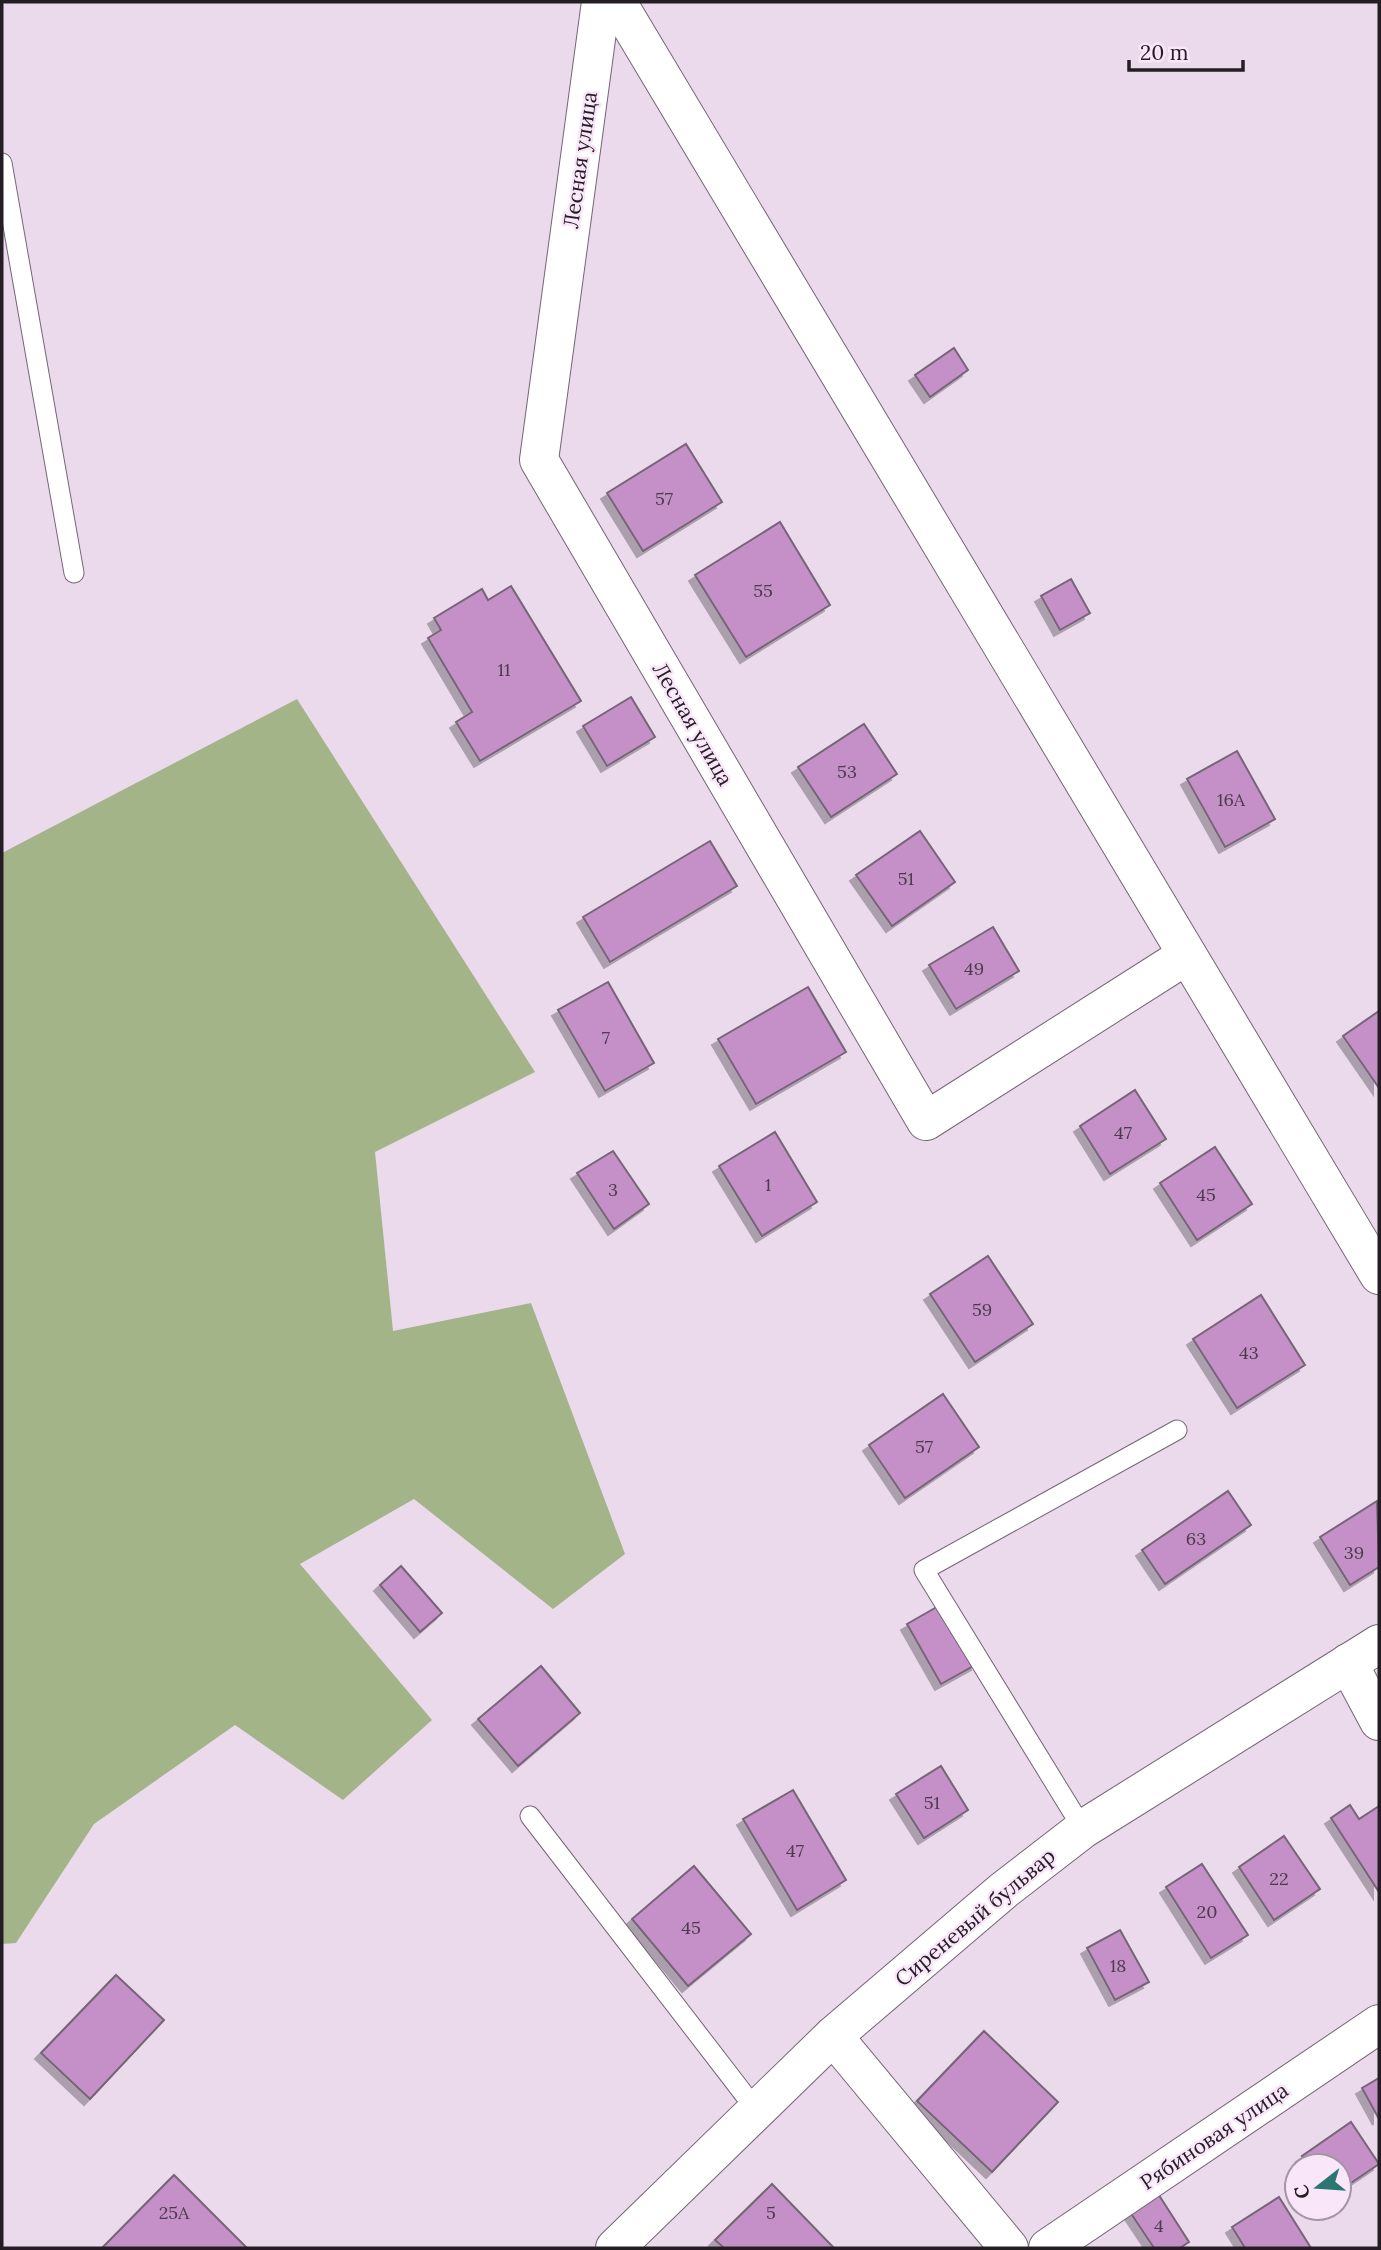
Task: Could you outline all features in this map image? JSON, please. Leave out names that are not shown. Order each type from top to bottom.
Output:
[{"type":"street","name":"Лесная улица","points":[[601,2],[539,460],[926,1121],[1186,955]]},
{"type":"street","points":[[617,2],[1379,1275]]},
{"type":"street","points":[[1364,1653],[1379,1721]]},
{"type":"street","name":"Сиреневый бульвар","points":[[615,2248],[833,2036],[1004,1890],[1083,1829],[1364,1653]]},
{"type":"street","name":"Рябиновая улица","points":[[1048,2248],[1379,2024]]},
{"type":"street","points":[[833,2036],[1009,2248]]},
{"type":"lane","points":[[2,163],[74,573]]},
{"type":"lane","points":[[1083,1829],[924,1570],[1177,1430]]},
{"type":"lane","points":[[530,1816],[757,2110]]},
{"type":"green space","points":[[297,699],[535,1072],[375,1152],[393,1331],[531,1303],[625,1554],[553,1609],[414,1499],[300,1564],[432,1720],[343,1800],[235,1725],[94,1824],[16,1943],[2,1944],[2,853]]},
{"type":"building","points":[[954,348],[968,370],[930,397],[915,375]]},
{"type":"building","points":[[686,444],[722,502],[643,551],[607,493]]},
{"type":"building","points":[[780,522],[830,605],[746,657],[695,575]]},
{"type":"building","points":[[1071,579],[1090,613],[1060,630],[1041,596]]},
{"type":"building","points":[[511,586],[581,701],[480,761],[456,722],[472,712],[428,638],[441,630],[434,618],[482,589],[488,600]]},
{"type":"building","points":[[631,697],[655,737],[607,766],[583,726]]},
{"type":"building","points":[[864,724],[897,774],[831,817],[798,767]]},
{"type":"building","points":[[1237,751],[1275,819],[1225,847],[1187,779]]},
{"type":"building","points":[[920,831],[955,882],[892,926],[856,875]]},
{"type":"building","points":[[710,841],[737,886],[610,962],[583,917]]},
{"type":"building","points":[[993,927],[1019,971],[956,1009],[929,965]]},
{"type":"building","points":[[608,982],[654,1063],[605,1091],[558,1010]]},
{"type":"building","points":[[808,987],[846,1052],[756,1104],[718,1039]]},
{"type":"building","points":[[1379,1011],[1379,1088],[1343,1036]]},
{"type":"building","points":[[1135,1090],[1166,1139],[1110,1174],[1080,1126]]},
{"type":"building","points":[[775,1132],[817,1202],[762,1236],[719,1166]]},
{"type":"building","points":[[1215,1147],[1252,1204],[1197,1240],[1160,1183]]},
{"type":"building","points":[[613,1151],[649,1204],[614,1229],[577,1173]]},
{"type":"building","points":[[988,1256],[1033,1324],[975,1362],[930,1294]]},
{"type":"building","points":[[1261,1295],[1305,1365],[1237,1408],[1193,1339]]},
{"type":"building","points":[[943,1394],[979,1447],[905,1498],[869,1445]]},
{"type":"building","points":[[1228,1491],[1251,1525],[1165,1584],[1142,1550]]},
{"type":"building","points":[[1377,1501],[1379,1567],[1350,1585],[1320,1537]]},
{"type":"building","points":[[401,1566],[442,1613],[420,1632],[380,1585]]},
{"type":"building","points":[[942,1604],[977,1664],[941,1684],[907,1624]]},
{"type":"building","points":[[541,1666],[580,1713],[518,1766],[478,1719]]},
{"type":"building","points":[[941,1766],[968,1810],[924,1838],[896,1794]]},
{"type":"building","points":[[793,1790],[846,1880],[797,1910],[743,1819]]},
{"type":"building","points":[[1350,1805],[1359,1819],[1379,1806],[1379,1892],[1331,1818]]},
{"type":"building","points":[[1284,1836],[1320,1889],[1274,1920],[1239,1867]]},
{"type":"building","points":[[1202,1864],[1248,1935],[1211,1958],[1166,1887]]},
{"type":"building","points":[[694,1866],[751,1934],[688,1986],[632,1919]]},
{"type":"building","points":[[1120,1930],[1149,1982],[1115,2000],[1087,1948]]},
{"type":"building","points":[[116,1975],[164,2020],[90,2099],[41,2053]]},
{"type":"building","points":[[984,2031],[1058,2102],[992,2172],[917,2101]]},
{"type":"building","points":[[1379,2078],[1379,2119],[1362,2088]]},
{"type":"building","points":[[1351,2122],[1379,2164],[1353,2182],[1353,2152],[1308,2152]]},
{"type":"building","points":[[174,2175],[247,2248],[102,2248]]},
{"type":"building","points":[[772,2184],[834,2248],[724,2248],[715,2240]]},
{"type":"building","points":[[1155,2189],[1189,2242],[1180,2248],[1154,2248],[1128,2209]]},
{"type":"building","points":[[1279,2197],[1283,2203],[1283,2222],[1295,2222],[1311,2248],[1245,2248],[1232,2227]]}]
